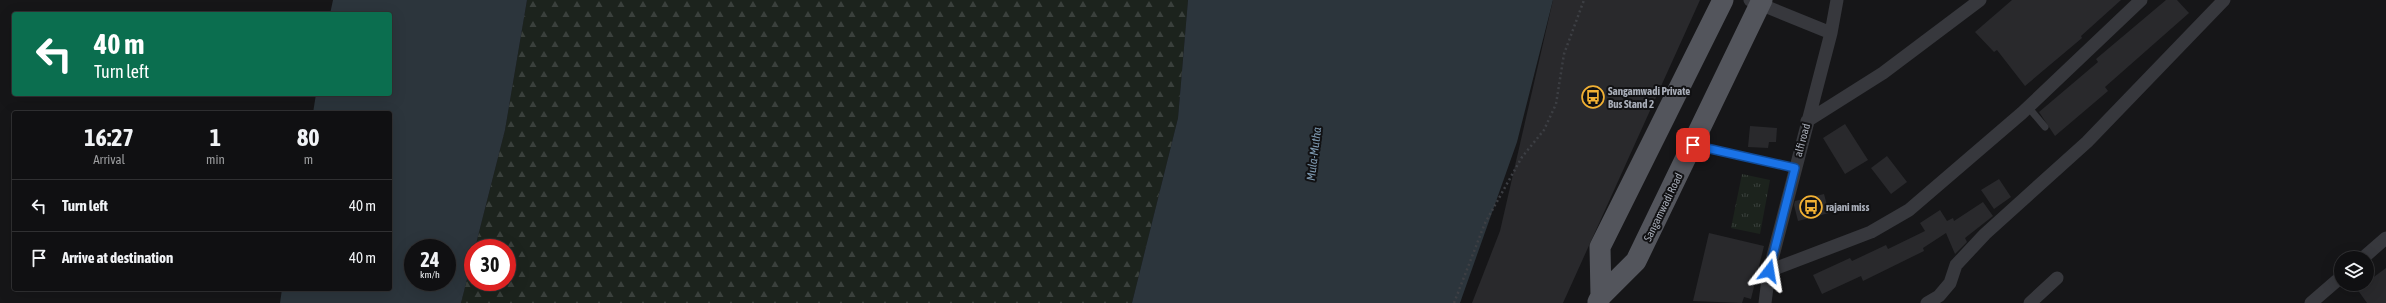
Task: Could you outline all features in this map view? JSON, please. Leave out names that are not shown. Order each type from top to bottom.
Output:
[{"type":"main road","name":"Sangamwadi Road","points":[[1599,299],[1600,247],[1723,0]]},
{"type":"main road","name":"Sangamwadi Road","points":[[1599,299],[1636,261],[1693,145],[1757,2]]},
{"type":"street","name":"alfi road","points":[[1765,303],[1769,271],[1831,33],[1837,0]]},
{"type":"street","points":[[1807,121],[1883,73],[1980,0]]},
{"type":"street","points":[[1769,271],[1871,232],[1909,210],[2028,107],[2141,0]]},
{"type":"street","points":[[1757,2],[1831,33]]},
{"type":"street","points":[[1927,303],[1939,296],[1950,283],[1956,265],[1985,234],[2087,142],[2217,2]]},
{"type":"street","points":[[2371,251],[2386,238]]},
{"type":"street","points":[[2030,303],[2057,278]]},
{"type":"street","points":[[2311,303],[2334,283]]},
{"type":"lane","points":[[2028,107],[2045,127]]},
{"type":"lane","points":[[1693,145],[1795,168]]},
{"type":"path","points":[[1454,303],[1485,223],[1522,157],[1544,130],[1556,104],[1564,54],[1584,0]]},
{"type":"green space","points":[[527,0],[1188,0],[1178,118],[1132,303],[461,303],[464,291],[516,291],[516,239],[477,239],[505,130]]},
{"type":"green space","points":[[1742,174],[1770,180],[1760,234],[1731,228]]},
{"type":"water","points":[[333,0],[527,0],[505,130],[477,239],[464,239],[464,291],[461,303],[280,303],[282,291],[392,291],[392,111],[313,111],[316,96],[392,96],[392,12],[330,12]]},
{"type":"water","name":"Mula-Mutha","points":[[1188,0],[1553,0],[1517,142],[1460,303],[1132,303],[1178,118]]},
{"type":"building","name":"Sangamwadi Private Bus Stand 2","points":[[1553,0],[1700,0],[1563,303],[1472,303],[1500,231]]},
{"type":"building","points":[[2012,0],[2121,0],[2081,36],[2082,38],[2025,86],[1997,50],[1994,52],[1975,32]]},
{"type":"building","points":[[2166,0],[2177,0],[2189,13],[2105,87],[2108,91],[2055,136],[2039,112],[2098,62],[2096,59]]},
{"type":"building","points":[[1845,124],[1868,160],[1845,174],[1823,138]]},
{"type":"building","points":[[1750,126],[1777,128],[1776,142],[1769,142],[1768,148],[1748,147]]},
{"type":"building","points":[[1887,156],[1907,182],[1891,194],[1871,168]]},
{"type":"building","points":[[1999,179],[2011,197],[1994,209],[1981,190]]},
{"type":"building","name":"rajani miss","points":[[1824,194],[1829,213],[1798,221],[1794,205],[1795,201]]},
{"type":"building","points":[[1983,202],[1993,216],[1965,238],[1967,242],[1955,254],[1946,233],[1923,248],[1924,251],[1863,281],[1861,276],[1822,294],[1813,275],[1850,258],[1852,261],[1886,245],[1888,249],[1925,231],[1920,223],[1940,210],[1947,221],[1953,218],[1954,221]]},
{"type":"building","points":[[1709,233],[1764,246],[1751,299],[1744,297],[1742,303],[1693,301]]},
{"type":"building","points":[[2386,268],[2386,303],[2367,303],[2358,291],[2374,291],[2374,277]]},
{"type":"place","name":"Sangamwadi Private Bus Stand 2","points":[[1593,97]]},
{"type":"place","name":"rajani miss","points":[[1811,207]]},
{"type":"route","points":[[1693,145],[1795,168],[1769,271]]}]
